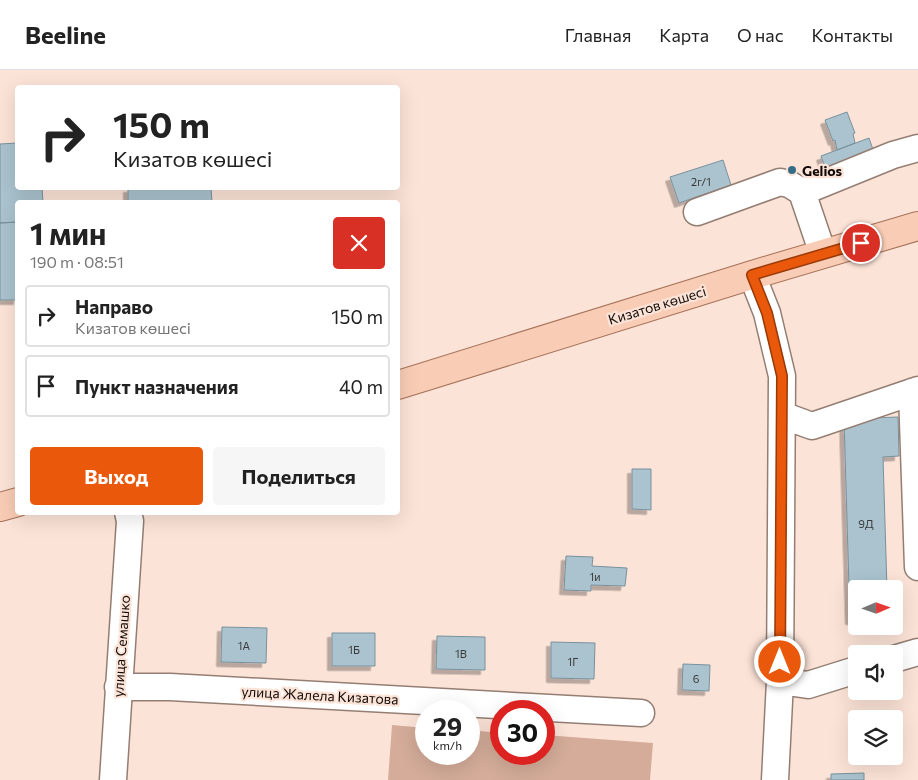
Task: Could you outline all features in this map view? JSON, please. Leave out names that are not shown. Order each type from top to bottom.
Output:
[{"type":"main road","name":"Кизатов көшесі","points":[[400,384],[752,275],[918,226]]},
{"type":"main road","points":[[0,507],[15,503]]},
{"type":"street","points":[[802,192],[893,155],[918,148]]},
{"type":"street","points":[[697,212],[780,182],[789,184],[802,192],[823,254]]},
{"type":"street","points":[[752,275],[767,313],[782,376],[780,681],[775,780]]},
{"type":"street","points":[[782,415],[812,426],[915,391],[918,567]]},
{"type":"street","name":"улица Семашко","points":[[113,780],[130,521],[129,515]]},
{"type":"street","points":[[903,656],[918,652]]},
{"type":"street","points":[[780,681],[808,685],[848,672]]},
{"type":"street","name":"улица Жалела Кизатова","points":[[118,688],[170,687],[641,713]]},
{"type":"shaded area","points":[[392,725],[415,727],[415,765],[480,765],[480,731],[490,732],[490,765],[555,765],[555,736],[653,743],[650,780],[388,780]]},
{"type":"building","points":[[847,112],[855,133],[853,134],[855,143],[837,150],[835,140],[833,141],[825,120]]},
{"type":"building","points":[[869,138],[876,158],[828,176],[821,156]]},
{"type":"building","points":[[15,143],[15,190],[42,190],[43,200],[15,200],[15,222],[0,223],[0,144]]},
{"type":"building","points":[[723,160],[731,185],[679,203],[670,177]]},
{"type":"building","points":[[128,190],[211,190],[212,200],[128,200]]},
{"type":"building","points":[[15,222],[15,300],[0,300],[0,223]]},
{"type":"building","points":[[898,417],[899,456],[883,457],[887,580],[849,580],[844,419]]},
{"type":"building","points":[[632,469],[651,469],[651,510],[632,509]]},
{"type":"building","points":[[566,556],[593,557],[592,566],[627,568],[625,586],[591,585],[591,591],[564,590]]},
{"type":"building","points":[[222,627],[267,628],[266,663],[221,662]]},
{"type":"building","points":[[332,633],[375,633],[375,666],[332,666]]},
{"type":"building","points":[[437,636],[485,637],[485,670],[436,669]]},
{"type":"building","points":[[551,642],[595,643],[594,679],[551,678]]},
{"type":"building","points":[[683,664],[710,665],[709,691],[682,690]]},
{"type":"building","points":[[864,773],[864,780],[831,780],[831,774]]},
{"type":"place","name":"Gelios","points":[[792,170]]},
{"type":"route","points":[[780,662],[782,376],[767,313],[752,275],[861,243]]}]
